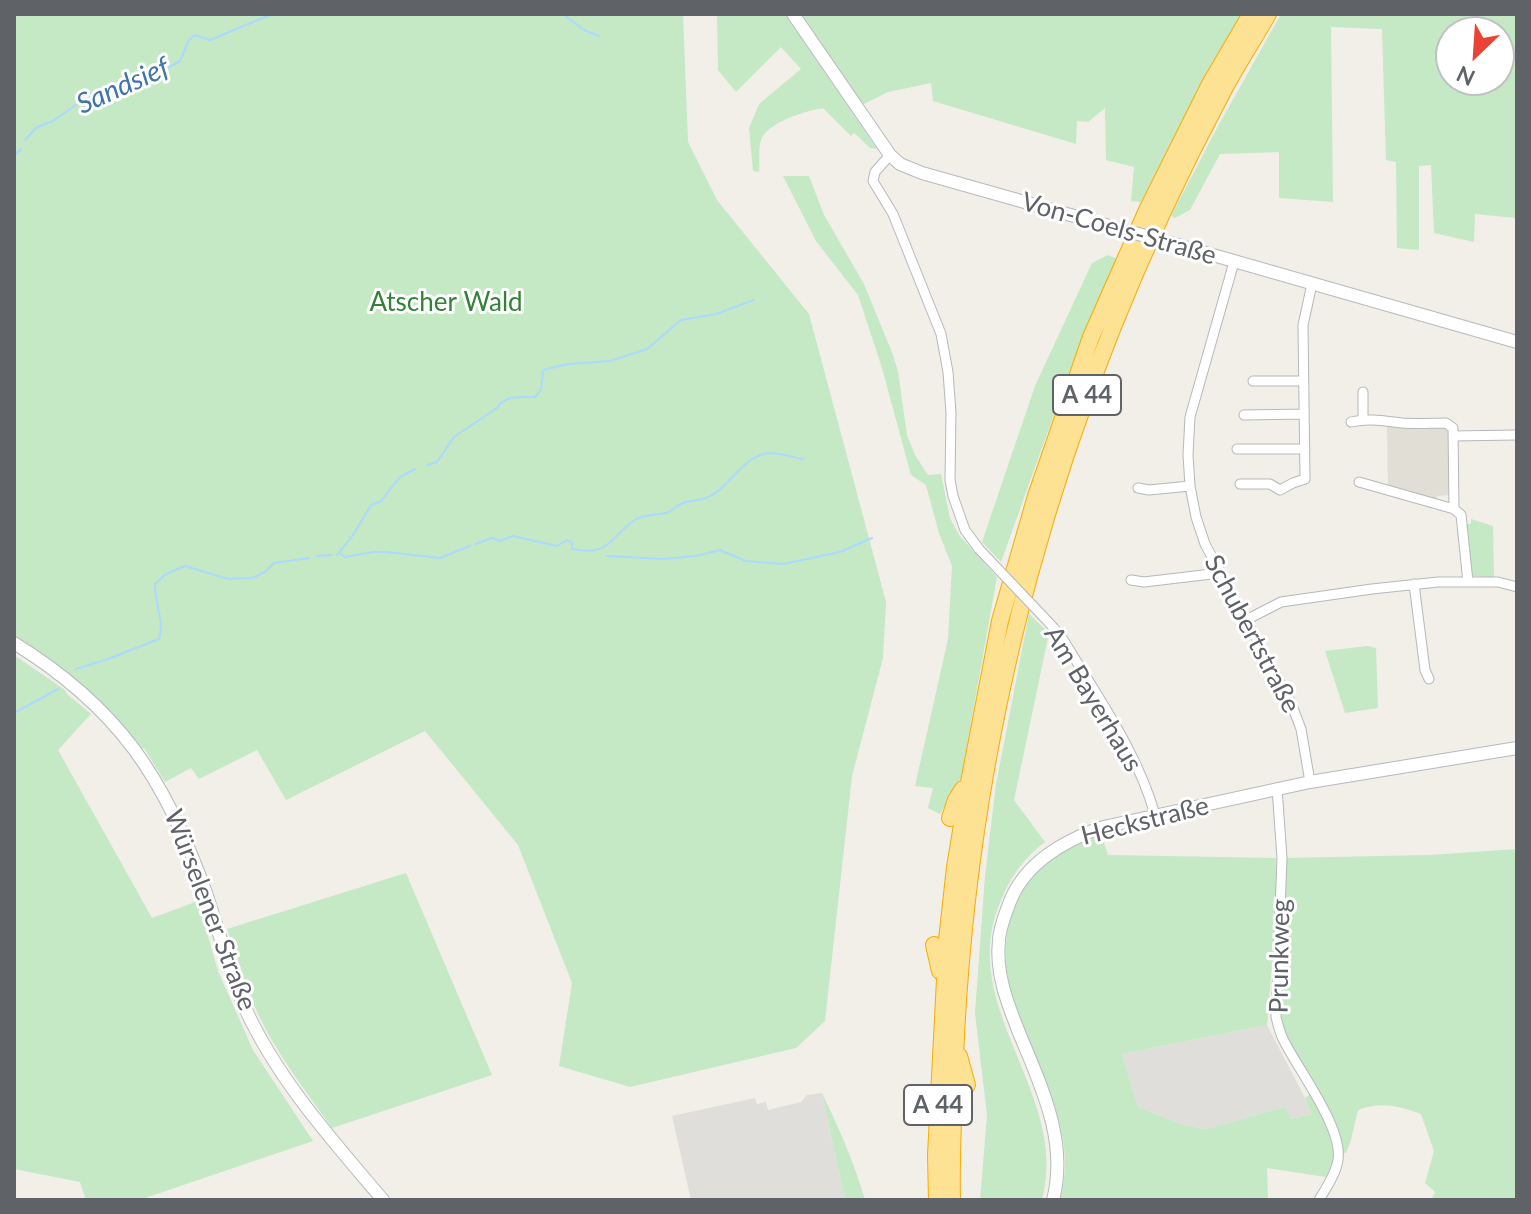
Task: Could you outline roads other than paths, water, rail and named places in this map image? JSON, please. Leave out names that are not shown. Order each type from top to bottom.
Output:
[{"type":"highway","name":"A 44","points":[[937,1200],[936,1141],[943,989],[955,867],[1000,621],[1036,496],[1091,337],[1154,194],[1210,84],[1251,14]]},
{"type":"highway","name":"A 44","points":[[952,1200],[955,1043],[961,945],[984,780],[1015,624],[1049,503],[1106,341],[1160,215],[1222,93],[1268,14]]},
{"type":"highway","points":[[950,818],[956,800],[970,777]]},
{"type":"highway","points":[[934,945],[943,989]]},
{"type":"highway","points":[[955,1043],[967,1085]]},
{"type":"main road","name":"Von-Coels-Straße","points":[[793,14],[890,155],[900,164],[922,173],[1517,342]]},
{"type":"main road","name":"Würselener Straße","points":[[14,643],[60,673],[99,707],[148,768],[181,829],[246,1008],[264,1042],[297,1094],[383,1200]]},
{"type":"main road","name":"Heckstraße","points":[[1053,1200],[1057,1170],[1051,1115],[1004,993],[999,965],[999,941],[1004,917],[1015,891],[1040,860],[1078,836],[1099,828],[1277,788],[1517,748]]},
{"type":"street","name":"Am Bayerhaus","points":[[890,155],[875,172],[873,181],[893,214],[941,334],[950,400],[950,480],[965,530],[1064,641],[1115,726],[1148,792],[1155,815]]},
{"type":"street","name":"Schubertstraße","points":[[1234,262],[1190,417],[1190,486],[1205,544],[1291,703],[1301,729],[1310,782]]},
{"type":"street","points":[[1240,484],[1270,484],[1280,490],[1305,479],[1303,325],[1312,284]]},
{"type":"street","points":[[1253,381],[1303,381]]},
{"type":"street","points":[[1363,392],[1363,419]]},
{"type":"street","points":[[1244,415],[1304,414]]},
{"type":"street","points":[[1351,422],[1363,419],[1446,423],[1453,428],[1454,509]]},
{"type":"street","points":[[1453,436],[1517,435]]},
{"type":"street","points":[[1237,449],[1305,449]]},
{"type":"street","points":[[1359,482],[1454,509],[1461,515],[1468,582]]},
{"type":"street","points":[[1138,488],[1149,490],[1190,486]]},
{"type":"street","points":[[1131,580],[1144,582],[1220,573]]},
{"type":"street","points":[[1246,620],[1281,602],[1414,584],[1498,582],[1517,587]]},
{"type":"street","points":[[1414,584],[1425,670],[1429,679]]},
{"type":"street","name":"Prunkweg","points":[[1277,788],[1282,858],[1276,1017],[1282,1038],[1331,1124],[1338,1143],[1337,1166],[1319,1200]]},
{"type":"waterway","name":"Sandsief","points":[[25,140],[37,127],[53,121],[76,105],[99,98],[132,80],[151,78],[180,61],[189,40],[195,35],[210,40],[272,14]]},
{"type":"waterway","name":"Sandsief","points":[[563,14],[584,30],[599,36]]},
{"type":"waterway","points":[[14,156],[21,149]]},
{"type":"waterway","points":[[427,465],[437,462],[454,437],[504,401],[535,397],[541,390],[543,370],[568,364],[610,361],[647,349],[681,320],[716,314],[754,300]]},
{"type":"waterway","points":[[475,544],[513,536],[557,546],[567,540],[572,543],[572,549],[595,550],[608,544],[639,518],[667,512],[713,494],[745,464],[760,455],[776,454],[803,459]]},
{"type":"waterway","points":[[337,555],[371,505],[381,501],[400,477],[415,469]]},
{"type":"waterway","points":[[607,556],[662,559],[720,550],[746,561],[783,564],[840,552],[872,538]]},
{"type":"waterway","points":[[339,553],[345,557],[386,552],[440,558],[470,546]]},
{"type":"waterway","points":[[317,556],[331,555]]},
{"type":"waterway","points":[[76,669],[159,639],[161,626],[155,584],[166,574],[185,566],[228,579],[252,578],[274,563],[309,558]]},
{"type":"waterway","points":[[14,713],[58,689]]},
{"type":"park label","name":"Atscher Wald","points":[[446,303]]}]
